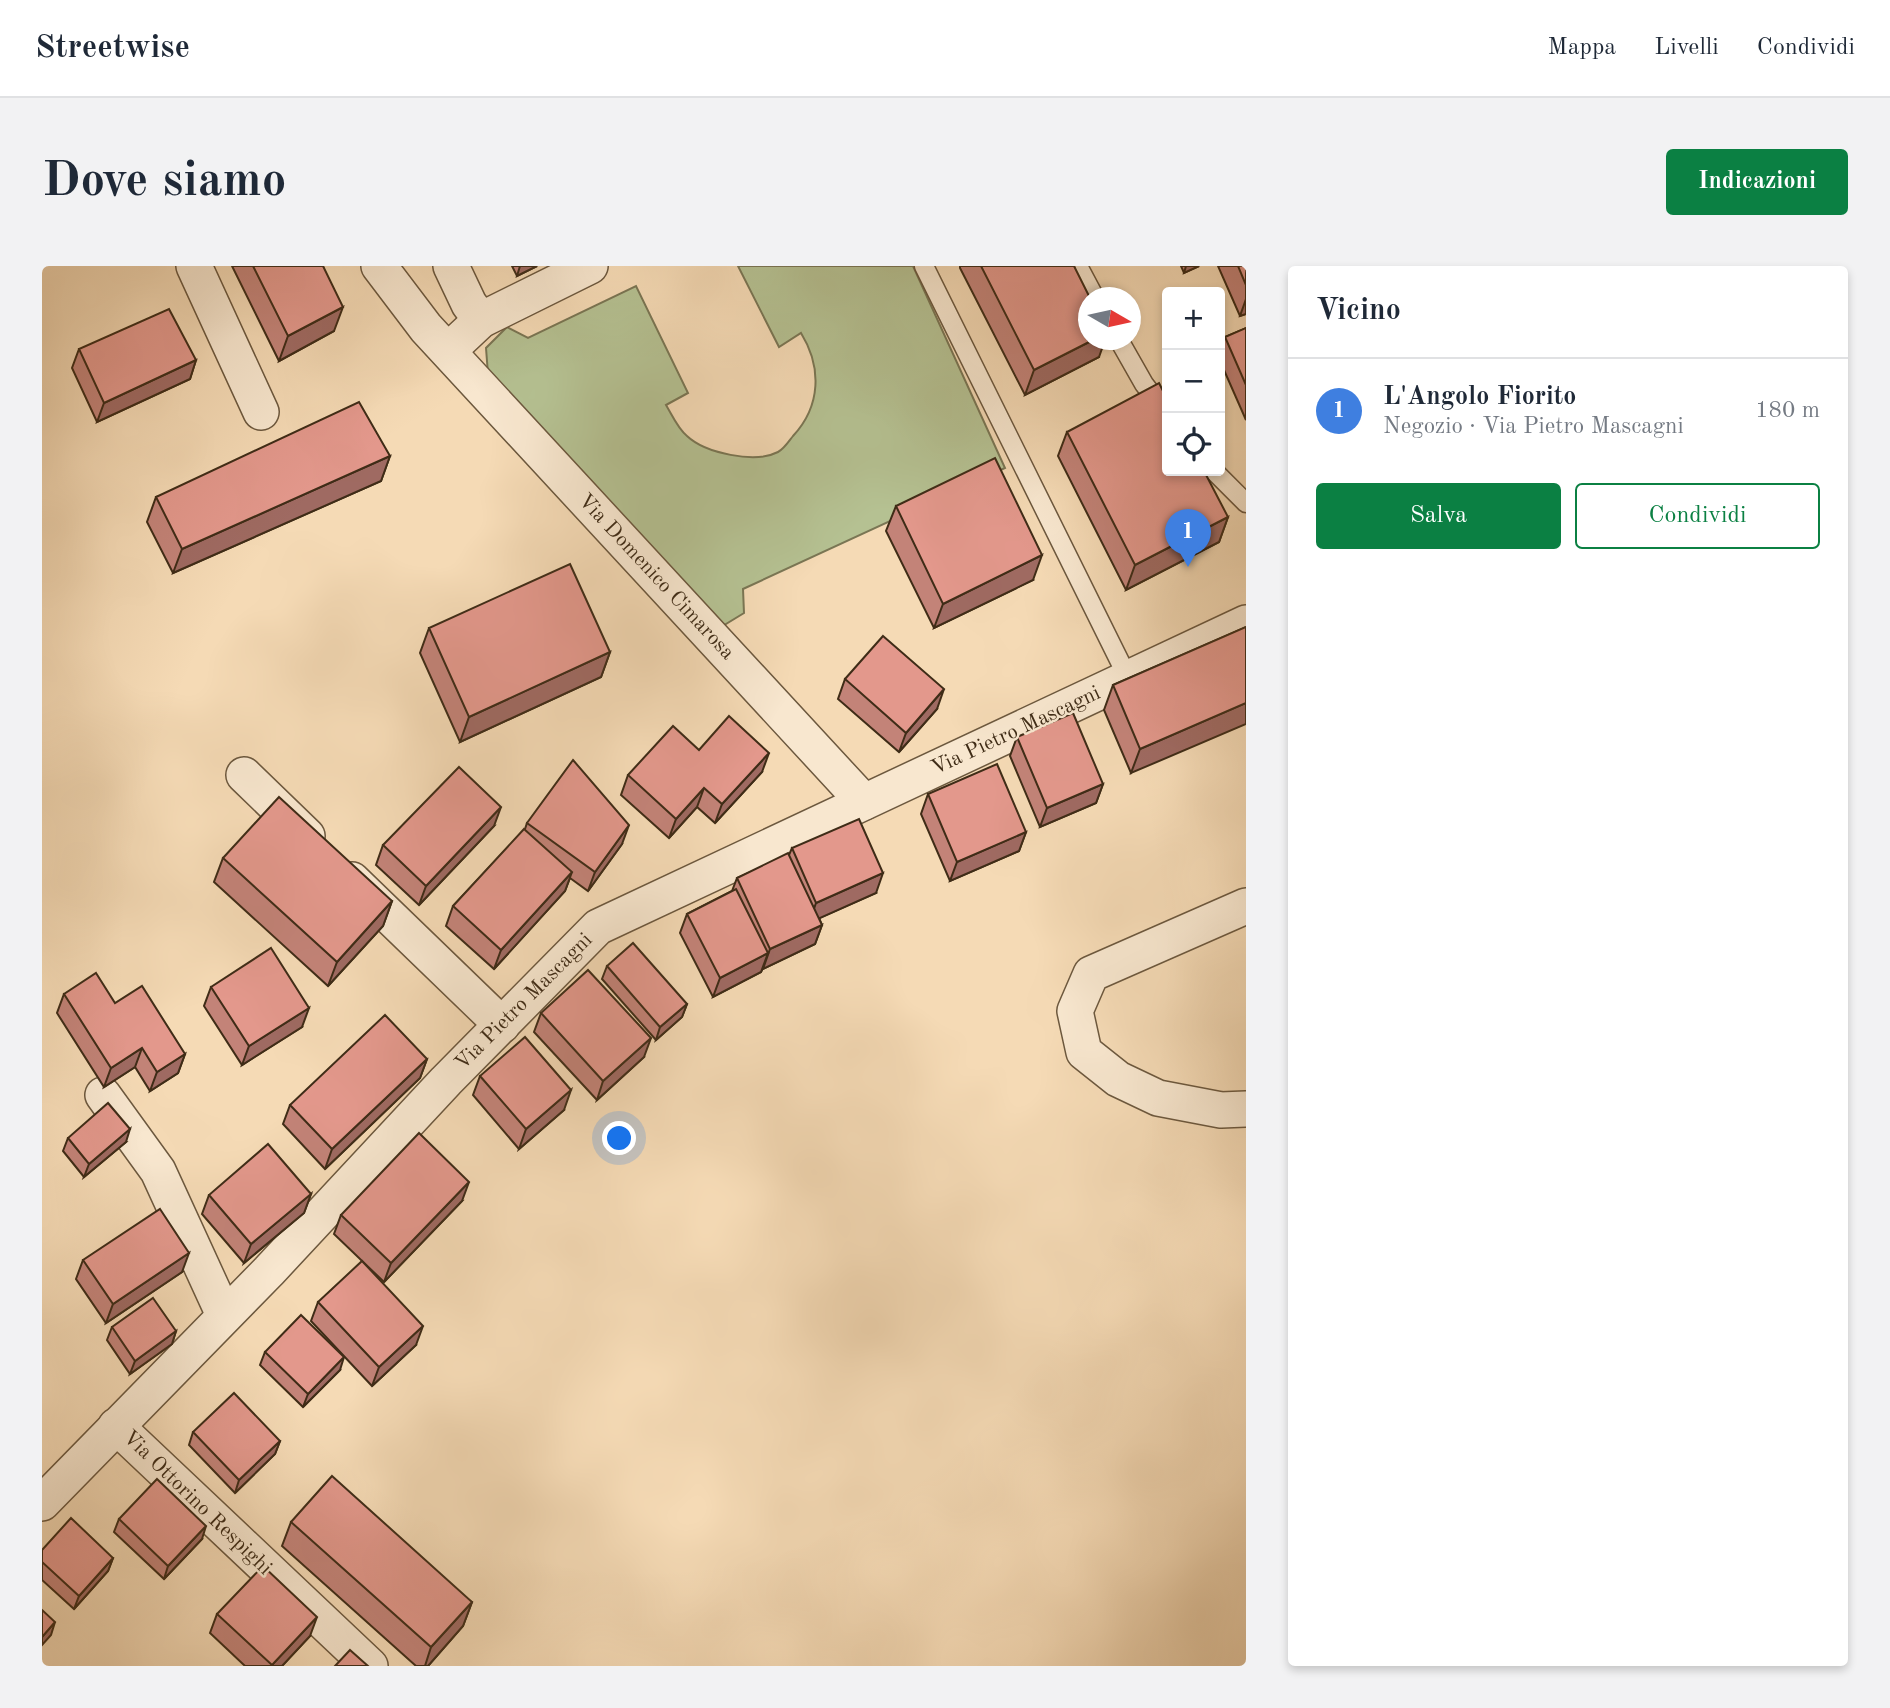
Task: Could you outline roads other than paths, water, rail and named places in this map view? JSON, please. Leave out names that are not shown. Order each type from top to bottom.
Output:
[{"type":"street","points":[[194,266],[261,412]]},
{"type":"street","name":"Via Domenico Cimarosa","points":[[379,266],[437,340],[864,802]]},
{"type":"street","points":[[451,266],[475,312]]},
{"type":"street","points":[[437,340],[475,312],[590,266]]},
{"type":"street","name":"Via Pietro Mascagni","points":[[42,1503],[223,1315],[269,1271],[598,927],[1246,623]]},
{"type":"street","points":[[244,775],[502,1025]]},
{"type":"street","points":[[1246,905],[1091,974],[1075,1010],[1084,1052],[1118,1079],[1158,1098],[1221,1110],[1246,1109]]},
{"type":"street","points":[[103,1095],[158,1171],[223,1315]]},
{"type":"street","name":"Via Ottorino Respighi","points":[[116,1426],[370,1666]]},
{"type":"lane","points":[[924,266],[1128,678]]},
{"type":"lane","points":[[1077,266],[1089,287]]},
{"type":"lane","points":[[1125,350],[1144,384],[1166,413]]},
{"type":"lane","points":[[1219,476],[1246,503]]},
{"type":"place","name":"L'Angolo Fiorito","points":[[1188,567]]}]
